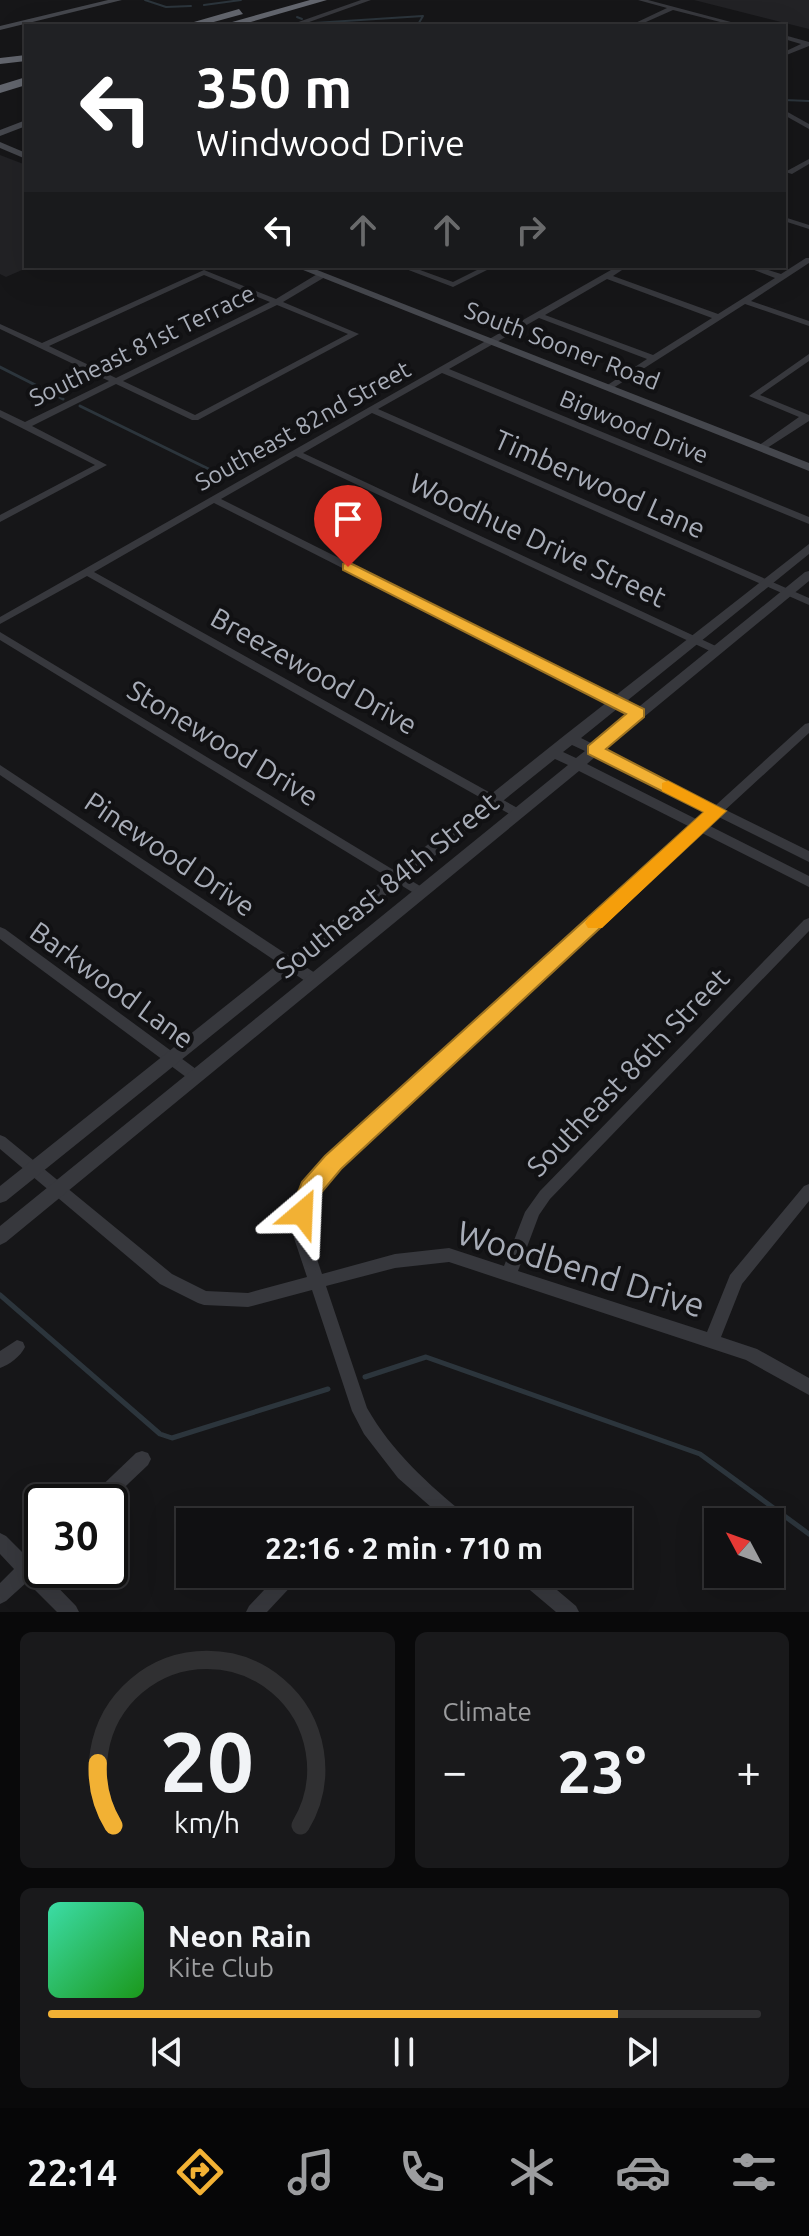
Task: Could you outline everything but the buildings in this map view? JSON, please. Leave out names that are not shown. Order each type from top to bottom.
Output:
[{"type":"highway","points":[[193,24],[283,0]]},
{"type":"highway","points":[[232,24],[322,0]]},
{"type":"highway","points":[[0,61],[24,58]]},
{"type":"highway","points":[[0,78],[24,72]]},
{"type":"highway","points":[[0,89],[24,82]]},
{"type":"main road","points":[[0,28],[118,0]]},
{"type":"main road","points":[[0,133],[24,124]]},
{"type":"main road","points":[[0,145],[24,155]]},
{"type":"main road","points":[[0,152],[24,161]]},
{"type":"main road","name":"South Sooner Road","points":[[303,268],[809,467]]},
{"type":"street","points":[[297,24],[368,0]]},
{"type":"street","points":[[641,0],[733,24]]},
{"type":"street","points":[[637,24],[673,8]]},
{"type":"street","points":[[786,38],[808,43]]},
{"type":"street","points":[[786,53],[808,43]]},
{"type":"street","points":[[786,113],[809,127]]},
{"type":"street","points":[[789,172],[809,161]]},
{"type":"street","points":[[786,220],[809,227]]},
{"type":"street","points":[[607,388],[809,260]]},
{"type":"street","points":[[407,268],[453,285],[487,268]]},
{"type":"street","name":"Southeast 82nd Street","points":[[0,621],[621,268]]},
{"type":"street","points":[[754,268],[781,277]]},
{"type":"street","points":[[0,326],[42,346],[116,381],[195,418],[355,334],[204,272],[42,346]]},
{"type":"street","points":[[607,276],[717,317]]},
{"type":"street","name":"Southeast 81st Terrace","points":[[25,426],[278,301],[293,299],[327,277]]},
{"type":"street","points":[[744,301],[809,324]]},
{"type":"street","points":[[538,315],[653,358]]},
{"type":"street","points":[[807,417],[753,396],[809,357]]},
{"type":"street","name":"Bigwood Drive","points":[[443,370],[809,521]]},
{"type":"street","name":"Timberwood Lane","points":[[372,410],[809,602]]},
{"type":"street","points":[[0,413],[102,465],[0,519]]},
{"type":"street","points":[[761,448],[807,417]]},
{"type":"street","name":"Woodhue Drive Street","points":[[296,453],[716,650]]},
{"type":"street","points":[[214,499],[638,713]]},
{"type":"street","name":"Southeast 84th Street","points":[[0,1196],[809,548]]},
{"type":"street","name":"Breezewood Drive","points":[[87,572],[517,813]]},
{"type":"street","name":"Southeast 84th Street","points":[[0,1237],[809,575]]},
{"type":"street","name":"Stonewood Drive","points":[[0,635],[421,892]]},
{"type":"street","points":[[445,1508],[399,1469],[373,1436],[353,1394],[300,1225],[305,1200],[317,1179],[809,727]]},
{"type":"street","points":[[570,738],[809,857]]},
{"type":"street","points":[[553,752],[809,882]]},
{"type":"street","name":"Pinewood Drive","points":[[0,769],[313,979]]},
{"type":"street","name":"Southeast 86th Street","points":[[509,1273],[533,1212],[545,1195],[809,923]]},
{"type":"street","name":"Barkwood Lane","points":[[0,932],[195,1076]]},
{"type":"street","name":"Woodbend Drive","points":[[0,1141],[166,1279],[191,1294],[239,1301],[395,1261],[435,1254],[509,1273],[711,1341],[764,1360],[809,1387]]},
{"type":"street","points":[[711,1341],[736,1280],[809,1190]]},
{"type":"street","points":[[0,1361],[17,1347]]},
{"type":"street","points":[[116,1484],[142,1459]]},
{"type":"street","points":[[0,1542],[24,1566]]},
{"type":"street","points":[[0,1595],[24,1572]]},
{"type":"street","points":[[46,1588],[70,1612]]},
{"type":"street","points":[[255,1612],[278,1588]]},
{"type":"street","points":[[541,1588],[570,1612]]},
{"type":"shaded area","points":[[694,0],[809,0],[809,29]]},
{"type":"shaded area","points":[[0,155],[24,164],[24,268],[26,268],[6,277],[0,274]]},
{"type":"waterway","points":[[145,0],[166,7],[191,6]]},
{"type":"waterway","points":[[204,5],[241,0]]},
{"type":"waterway","points":[[314,23],[423,16],[418,24]]},
{"type":"waterway","points":[[297,17],[302,19]]},
{"type":"waterway","points":[[786,100],[809,101]]},
{"type":"waterway","points":[[0,367],[63,399]]},
{"type":"waterway","points":[[80,406],[225,477]]},
{"type":"waterway","points":[[0,1295],[160,1434],[172,1438],[328,1389]]},
{"type":"waterway","points":[[365,1377],[426,1357],[700,1454],[809,1534]]},
{"type":"slow traffic","points":[[595,923],[717,811],[668,787]]},
{"type":"route","points":[[302,1213],[310,1189],[333,1162],[717,811],[594,750],[638,713],[348,567]]}]
